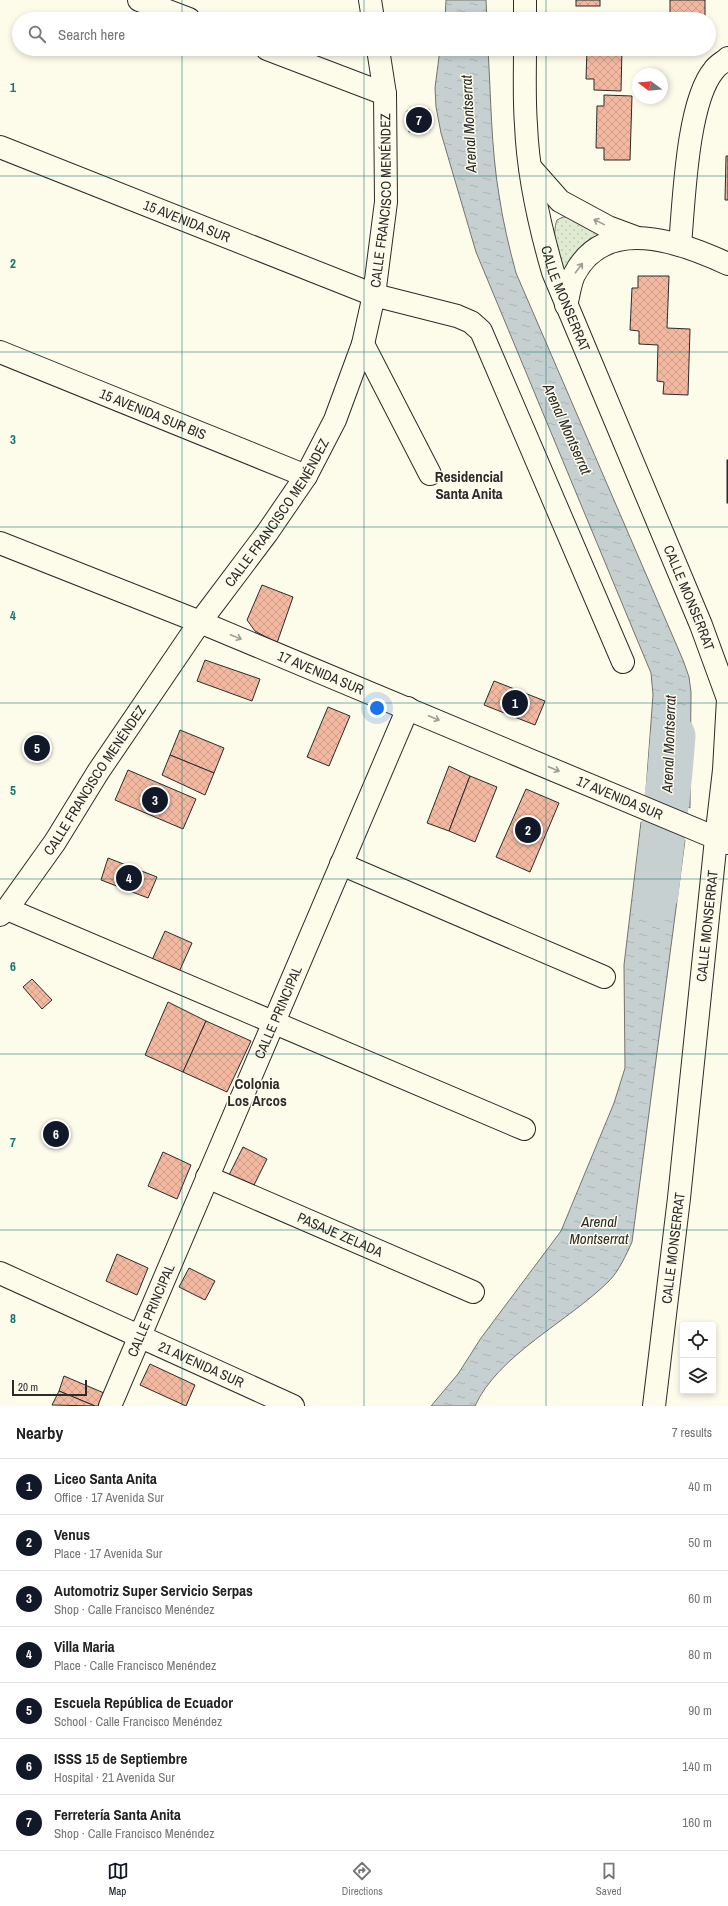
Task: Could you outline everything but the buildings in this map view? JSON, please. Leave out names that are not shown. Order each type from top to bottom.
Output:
[{"type":"street","points":[[139,0],[171,12]]},
{"type":"street","points":[[370,0],[372,12]]},
{"type":"street","points":[[525,0],[525,12]]},
{"type":"street","points":[[285,56],[385,94]]},
{"type":"street","name":"CALLE FRANCISCO MENÉNDEZ","points":[[3,912],[54,842],[98,772],[200,622],[267,533],[306,476],[335,420],[363,344],[374,295],[386,202],[385,94],[379,56]]},
{"type":"street","name":"CALLE MONSERRAT","points":[[525,56],[526,126],[530,167],[543,237],[553,272],[701,625],[728,700],[722,841],[654,1406]]},
{"type":"street","points":[[680,245],[686,184],[698,101],[714,70],[728,58]]},
{"type":"street","name":"15 AVENIDA SUR","points":[[0,147],[374,295],[457,316],[471,322],[481,331],[623,662]]},
{"type":"street","points":[[530,167],[560,201],[608,226],[635,237],[680,245],[728,264]]},
{"type":"street","points":[[566,304],[574,275],[587,258],[603,245],[618,239],[635,237]]},
{"type":"street","points":[[363,344],[430,474]]},
{"type":"street","name":"15 AVENIDA SUR BIS","points":[[0,352],[306,476]]},
{"type":"street","name":"17 AVENIDA SUR","points":[[0,543],[200,622],[644,806],[722,841]]},
{"type":"street","name":"CALLE PRINCIPAL","points":[[110,1406],[408,708]]},
{"type":"street","points":[[341,864],[604,977]]},
{"type":"street","points":[[3,912],[274,1021],[524,1129]]},
{"type":"street","name":"PASAJE ZELADA","points":[[207,1177],[473,1292]]},
{"type":"street","name":"21 AVENIDA SUR","points":[[0,1273],[293,1406]]},
{"type":"green space","points":[[563,217],[568,217],[600,235],[566,271],[559,261],[555,239],[557,220]]},
{"type":"water","points":[[446,0],[486,0],[487,12],[445,12]]},
{"type":"water","name":"Arenal Montserrat","points":[[439,56],[488,56],[496,177],[504,225],[516,273],[689,677],[691,692],[690,808],[646,790],[653,695],[651,673],[476,252],[441,133],[436,107],[435,88]]},
{"type":"water","name":"Arenal Montserrat","points":[[641,822],[685,840],[632,1242],[613,1277],[593,1296],[517,1355],[500,1371],[486,1388],[475,1406],[431,1406],[458,1374],[481,1338],[561,1231],[614,1103],[625,1068],[624,965]]},
{"type":"waterway","name":"Arenal Montserrat","points":[[656,894],[673,736]]},
{"type":"place","name":"Ferretería Santa Anita","points":[[419,120]]},
{"type":"place","name":"Liceo Santa Anita","points":[[515,703]]},
{"type":"place","name":"Escuela República de Ecuador","points":[[37,748]]},
{"type":"place","name":"Automotriz Super Servicio Serpas","points":[[155,800]]},
{"type":"place","name":"Venus","points":[[528,830]]},
{"type":"place","name":"Villa Maria","points":[[129,878]]},
{"type":"place","name":"ISSS 15 de Septiembre","points":[[56,1134]]},
{"type":"district","name":"Residencial Santa Anita","points":[[469,486]]},
{"type":"district","name":"Colonia Los Arcos","points":[[257,1092]]}]
